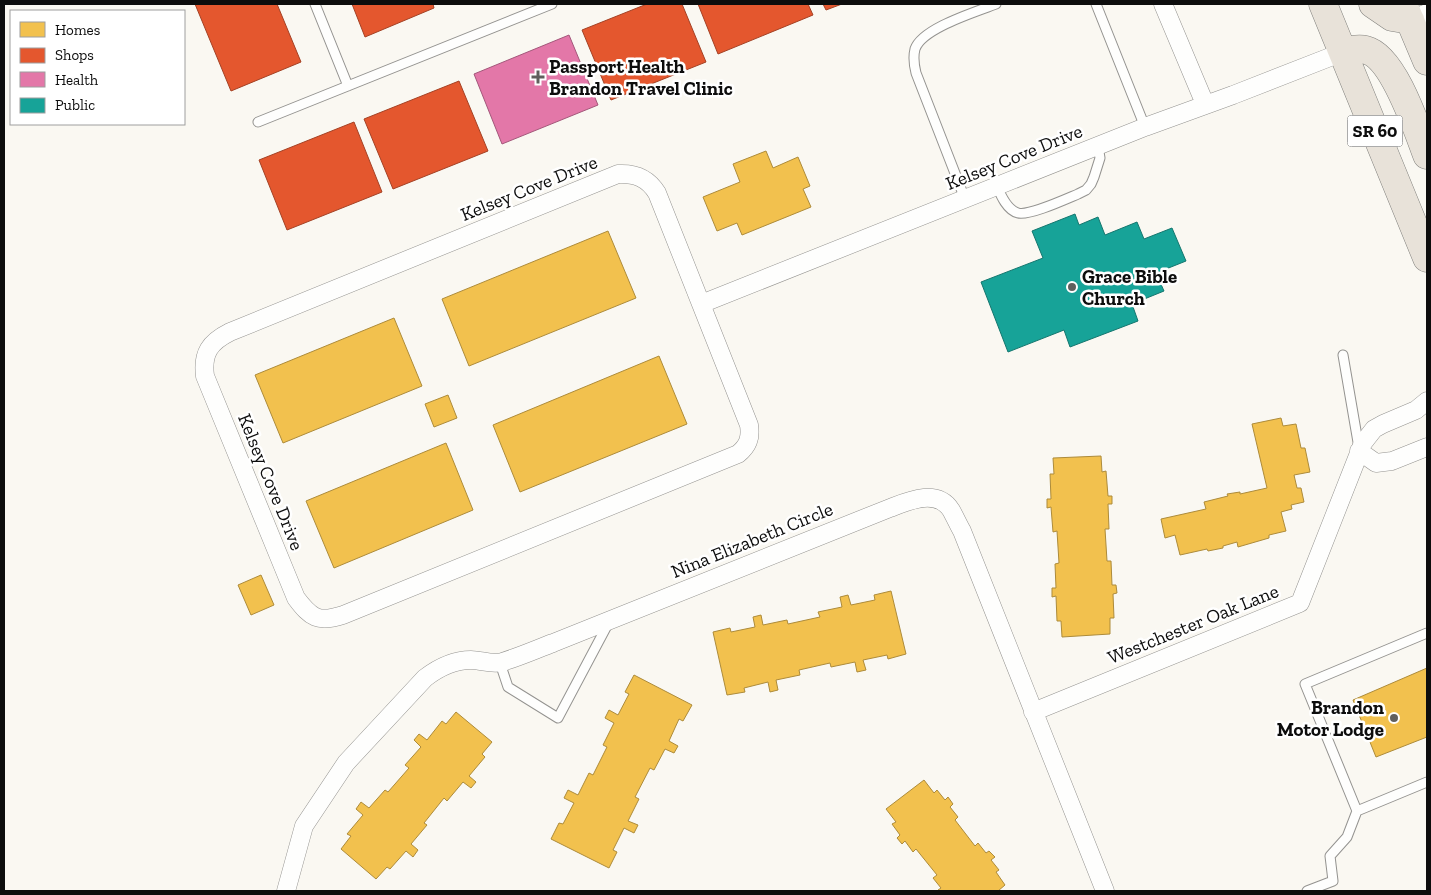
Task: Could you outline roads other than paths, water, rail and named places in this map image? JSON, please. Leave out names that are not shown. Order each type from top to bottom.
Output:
[{"type":"highway","name":"SR 60","points":[[1323,4],[1427,258]]},
{"type":"highway","points":[[1373,4],[1392,17],[1414,12],[1427,61]]},
{"type":"highway","points":[[1343,52],[1355,49],[1367,50],[1377,56],[1387,66],[1400,90],[1427,155]]},
{"type":"street","points":[[1163,4],[1205,104]]},
{"type":"street","name":"Kelsey Cove Drive","points":[[701,304],[1145,127],[1343,52]]},
{"type":"street","name":"Kelsey Cove Drive","points":[[618,174],[638,176],[652,185],[657,193],[701,304],[750,425],[750,433],[745,449],[738,454],[330,619],[318,618],[306,611],[296,598],[205,376],[204,365],[206,356],[210,346],[218,338],[618,174]]},
{"type":"street","name":"Westchester Oak Lane","points":[[1033,712],[1300,603],[1363,443],[1374,430],[1416,410],[1427,401]]},
{"type":"street","points":[[1359,451],[1376,463],[1392,461],[1427,447]]},
{"type":"street","name":"Nina Elizabeth Circle","points":[[286,891],[304,826],[346,763],[425,678],[437,669],[455,662],[472,660],[500,663],[919,498],[936,499],[945,503],[951,509],[962,531],[1105,891]]},
{"type":"lane","points":[[315,4],[348,86]]},
{"type":"lane","points":[[258,122],[552,4]]},
{"type":"lane","points":[[965,199],[916,73],[915,50],[920,40],[936,29],[996,4]]},
{"type":"lane","points":[[1096,4],[1145,127]]},
{"type":"lane","points":[[997,186],[1003,199],[1011,209],[1019,214],[1029,213],[1078,194],[1086,190],[1094,177],[1100,158],[1098,146]]},
{"type":"lane","points":[[1343,355],[1359,451]]},
{"type":"lane","points":[[500,663],[508,687],[558,718],[610,620]]},
{"type":"lane","points":[[1307,891],[1333,881],[1330,856],[1347,837],[1357,811],[1304,684],[1427,633]]},
{"type":"lane","points":[[1357,811],[1427,782]]},
{"type":"place","name":"Passport Health Brandon Travel Clinic","points":[[538,77]]},
{"type":"place","name":"Grace Bible Church","points":[[1072,287]]},
{"type":"place","name":"Brandon Motor Lodge","points":[[1394,718]]}]
